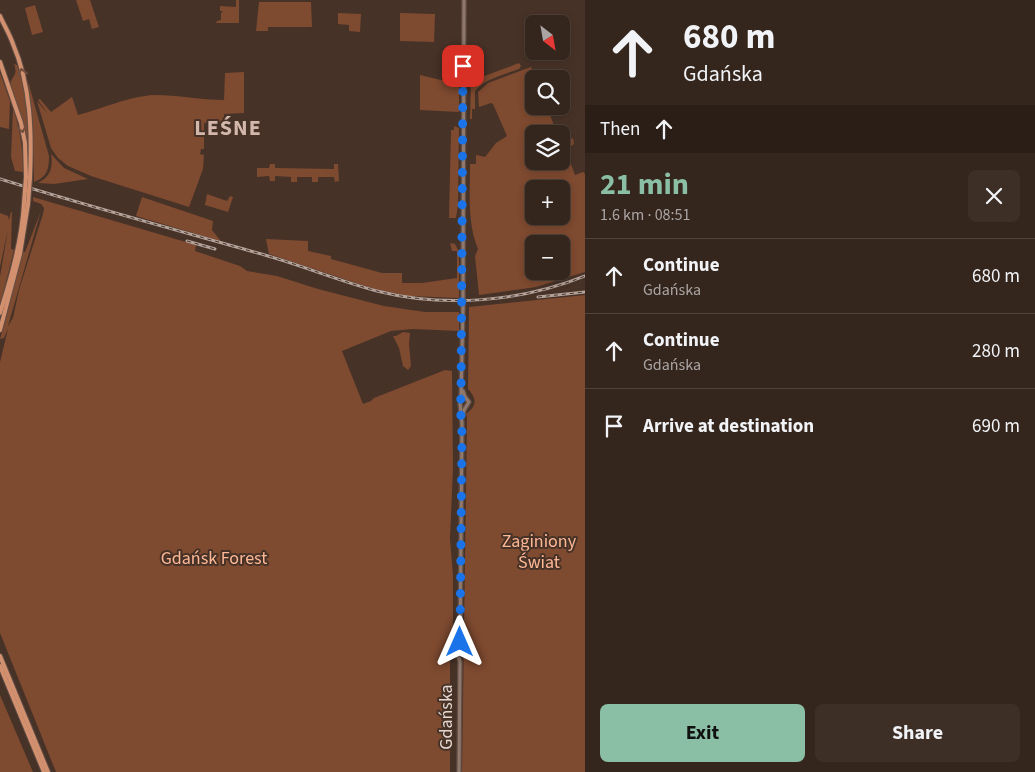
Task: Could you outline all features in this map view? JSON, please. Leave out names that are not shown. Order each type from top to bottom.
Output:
[{"type":"main road","points":[[462,383],[466,398],[461,400],[464,0]]},
{"type":"main road","points":[[0,16],[17,54],[26,90],[31,127],[26,204],[20,254],[0,330]]},
{"type":"main road","points":[[0,62],[23,129],[28,177]]},
{"type":"main road","points":[[0,313],[16,255],[26,204]]},
{"type":"main road","name":"Gdańska","points":[[462,424],[464,411],[469,404],[466,398]]},
{"type":"main road","name":"Gdańska","points":[[459,772],[460,662],[458,655],[460,651],[461,400]]},
{"type":"main road","points":[[461,406],[466,407]]},
{"type":"main road","points":[[0,656],[48,772]]},
{"type":"main road","points":[[0,666],[44,772]]},
{"type":"green space","points":[[76,0],[90,0],[99,27],[92,29],[89,19],[83,21]]},
{"type":"green space","points":[[236,0],[239,0],[239,23],[216,23],[221,20],[221,13],[223,11],[220,11],[220,6],[236,7]]},
{"type":"green space","points":[[259,2],[311,2],[312,27],[268,27],[268,31],[256,31]]},
{"type":"green space","points":[[35,5],[43,32],[32,35],[25,8]]},
{"type":"green space","points":[[338,13],[361,14],[360,32],[349,31],[349,25],[338,24]]},
{"type":"green space","points":[[400,13],[435,14],[434,42],[400,41]]},
{"type":"green space","points":[[519,63],[521,66],[519,69],[483,83],[475,91],[475,109],[472,109],[472,119],[470,119],[471,81]]},
{"type":"green space","points":[[14,64],[17,65],[25,93],[30,125],[29,143],[26,141],[20,114],[10,84],[15,73]]},
{"type":"green space","points":[[21,65],[29,85],[49,156],[46,172],[42,178],[34,182],[31,113]]},
{"type":"green space","points":[[531,67],[532,70],[525,70],[525,115],[550,115],[554,125],[525,125],[525,170],[570,170],[570,161],[575,175],[583,172],[585,174],[585,272],[570,277],[570,235],[525,235],[525,280],[559,280],[536,287],[479,295],[475,256],[478,249],[474,239],[470,207],[470,164],[476,164],[476,155],[485,157],[496,143],[507,136],[493,104],[479,107],[478,92],[488,83]]},
{"type":"green space","points":[[244,72],[244,113],[224,114],[224,122],[204,123],[204,149],[201,149],[200,154],[204,155],[203,169],[189,207],[91,176],[68,166],[58,158],[51,148],[37,101],[48,114],[38,100],[40,99],[51,112],[72,97],[78,115],[125,100],[154,95],[224,100],[225,73]]},
{"type":"green space","points":[[0,73],[10,101],[9,129],[0,127]]},
{"type":"green space","points":[[420,75],[459,82],[459,112],[420,110]]},
{"type":"green space","points":[[13,108],[21,139],[23,172],[15,171],[11,157]]},
{"type":"green space","points":[[454,126],[459,128],[458,206],[456,218],[449,218],[451,130],[454,130]]},
{"type":"green space","points":[[573,138],[574,144],[570,147],[570,139]]},
{"type":"green space","points":[[51,154],[64,168],[88,179],[54,184],[38,183],[50,171],[52,163]]},
{"type":"green space","points":[[270,164],[275,164],[275,168],[334,169],[334,164],[338,164],[339,181],[335,182],[334,177],[318,177],[318,182],[312,182],[312,177],[297,177],[297,182],[291,182],[291,177],[275,176],[275,181],[270,181],[269,176],[257,177],[257,168],[269,168]]},
{"type":"green space","points":[[207,194],[227,201],[230,196],[233,197],[228,212],[205,205]]},
{"type":"green space","name":"Gdańsk Forest","points":[[33,197],[196,245],[195,251],[240,266],[247,271],[277,276],[384,306],[425,312],[459,312],[459,331],[413,329],[391,331],[342,351],[363,404],[445,370],[452,371],[453,468],[450,539],[453,575],[453,625],[450,646],[450,772],[56,772],[0,633],[0,362],[8,329],[4,338],[0,339],[23,252],[25,252],[41,211],[8,326],[13,318],[19,290],[43,214],[44,208],[41,204],[33,201]]},
{"type":"green space","points":[[142,197],[213,221],[212,230],[220,241],[136,216]]},
{"type":"green space","points":[[11,212],[11,249],[14,250],[0,306],[0,277],[8,229],[0,267],[0,213],[8,216],[9,220]]},
{"type":"green space","points":[[266,239],[308,241],[308,251],[331,256],[331,259],[382,273],[402,273],[402,283],[422,283],[457,278],[457,251],[452,251],[450,243],[455,244],[459,252],[459,298],[409,296],[374,289],[269,254]]},
{"type":"green space","name":"Zaginiony Świat","points":[[585,295],[585,772],[462,772],[466,414],[474,405],[473,396],[468,389],[469,307]]},
{"type":"green space","points":[[403,332],[410,333],[411,366],[408,370],[403,366],[399,348],[393,336]]},
{"type":"green space","points":[[0,695],[33,772],[0,772]]},
{"type":"railway","points":[[0,179],[270,256],[362,287],[403,296],[455,301],[482,300],[535,292],[585,276]]},
{"type":"railway","points":[[187,241],[215,249]]},
{"type":"railway","points":[[538,297],[585,292]]},
{"type":"district","name":"LEŚNE","points":[[228,127]]},
{"type":"route","points":[[460,642],[463,66]]}]
